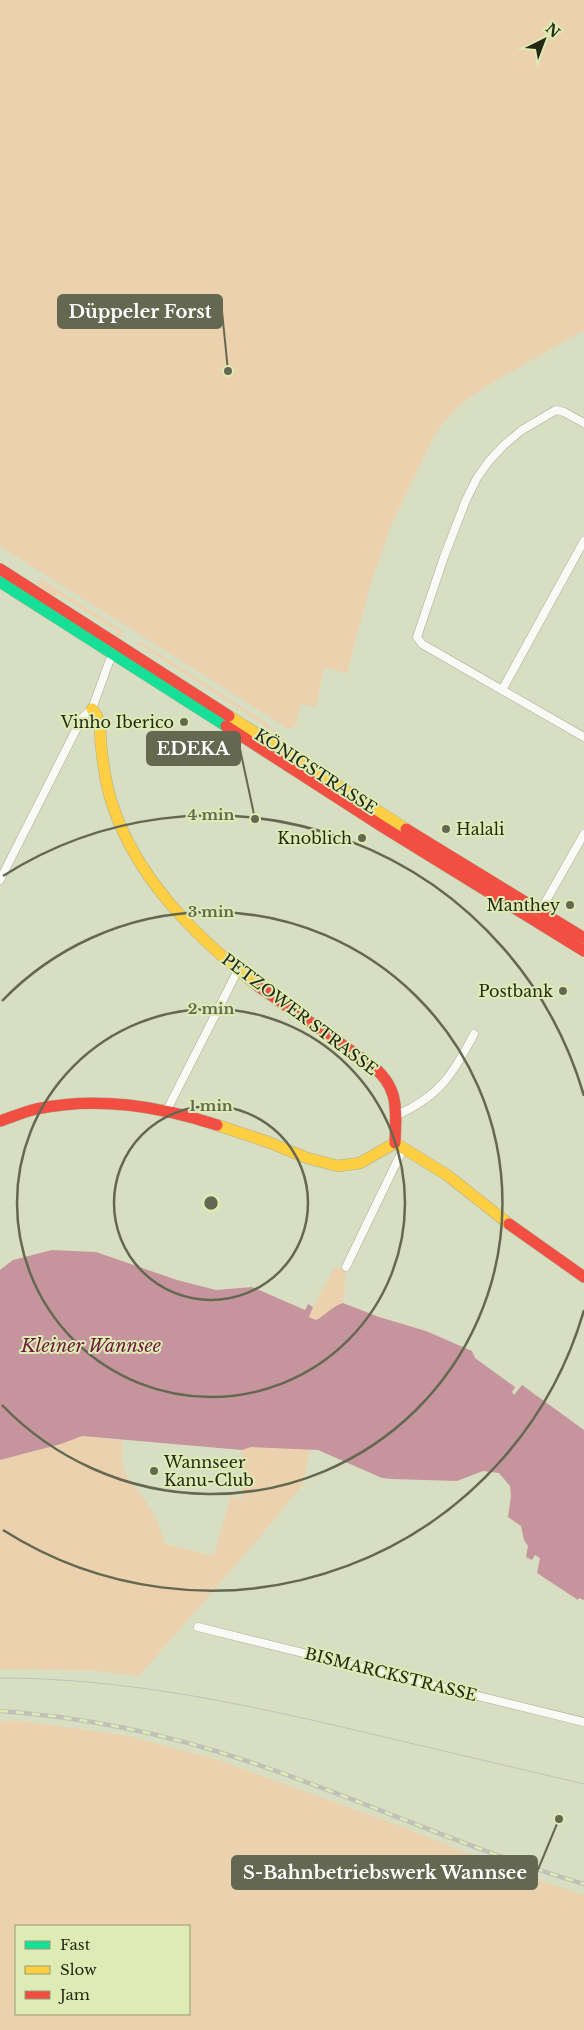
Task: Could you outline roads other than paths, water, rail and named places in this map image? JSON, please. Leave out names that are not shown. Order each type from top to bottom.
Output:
[{"type":"street","points":[[584,423],[564,412],[556,410],[522,430],[489,461],[466,500],[417,633],[418,641],[422,644],[584,737]]},
{"type":"street","points":[[502,690],[584,541]]},
{"type":"street","name":"KÖNIGSTRASSE","points":[[0,569],[116,648]]},
{"type":"street","name":"KÖNIGSTRASSE","points":[[0,582],[116,648],[394,821],[537,916],[584,951]]},
{"type":"street","points":[[0,880],[82,718],[92,709],[116,648]]},
{"type":"street","name":"PETZOWER STRASSE","points":[[92,709],[98,718],[110,798],[126,838],[155,885],[193,928],[238,970],[287,1007],[374,1067],[387,1080],[393,1091],[399,1146]]},
{"type":"street","points":[[537,916],[584,834]]},
{"type":"street","name":"KÖNIGSTRASSE","points":[[537,916],[584,938]]},
{"type":"street","points":[[167,1110],[238,970]]},
{"type":"street","points":[[397,1115],[415,1107],[434,1094],[451,1075],[474,1034]]},
{"type":"street","points":[[0,1121],[28,1112],[89,1102],[124,1102],[167,1110],[220,1125],[326,1164],[346,1166],[362,1162],[399,1146]]},
{"type":"street","points":[[346,1267],[399,1146]]},
{"type":"street","points":[[399,1146],[455,1181],[509,1224],[584,1277]]},
{"type":"street","name":"BISMARCKSTRASSE","points":[[198,1627],[584,1722]]},
{"type":"water","name":"Kleiner Wannsee","points":[[52,1250],[96,1252],[177,1280],[216,1290],[252,1287],[305,1310],[308,1304],[313,1307],[309,1317],[316,1320],[343,1303],[379,1317],[426,1331],[472,1351],[475,1358],[515,1387],[512,1392],[514,1395],[522,1385],[584,1430],[584,1600],[579,1598],[578,1600],[537,1573],[540,1558],[535,1555],[532,1560],[526,1557],[528,1546],[524,1540],[521,1526],[508,1517],[511,1496],[510,1486],[499,1473],[483,1471],[457,1481],[392,1479],[382,1478],[318,1450],[251,1447],[242,1450],[82,1436],[61,1444],[0,1460],[0,1270],[13,1260]]},
{"type":"tram line","points":[[0,1678],[91,1682],[136,1687],[226,1702],[584,1784]]},
{"type":"railway","points":[[0,1711],[94,1722],[156,1735],[217,1751],[332,1791],[499,1856],[584,1884]]},
{"type":"place","name":"Düppeler Forst","points":[[228,371]]},
{"type":"place","name":"Vinho Iberico","points":[[184,722]]},
{"type":"place","name":"EDEKA","points":[[255,819]]},
{"type":"place","name":"Halali","points":[[446,829]]},
{"type":"place","name":"Knoblich","points":[[362,838]]},
{"type":"place","name":"Manthey","points":[[570,905]]},
{"type":"place","name":"Postbank","points":[[563,991]]},
{"type":"place","name":"Wannseer Kanu-Club","points":[[154,1471]]},
{"type":"place","name":"S-Bahnbetriebswerk Wannsee","points":[[559,1819]]}]
